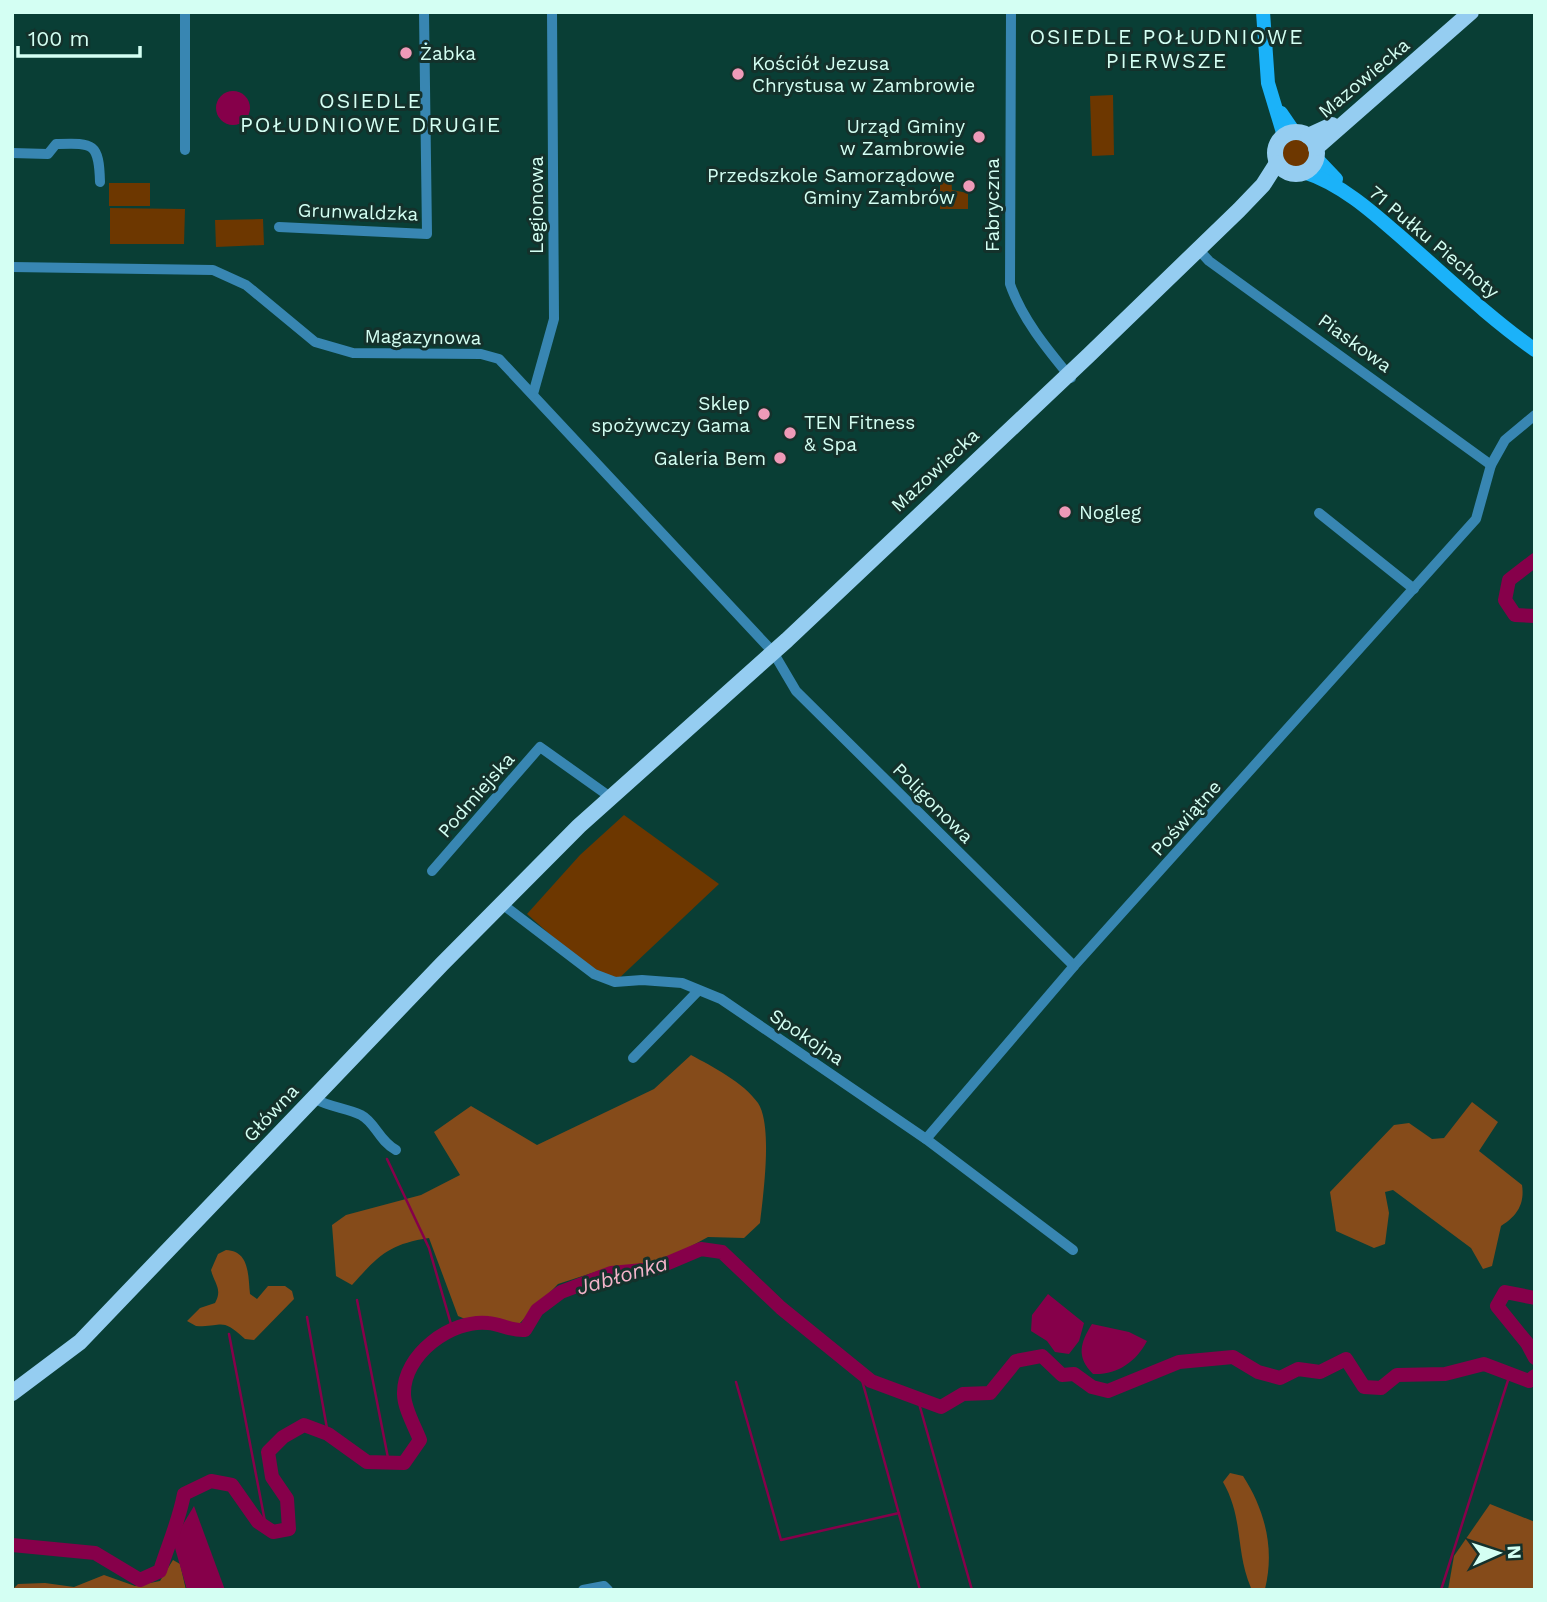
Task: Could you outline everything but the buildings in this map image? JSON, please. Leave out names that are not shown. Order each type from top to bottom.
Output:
[{"type":"main road","name":"Mazowiecka","points":[[1303,142],[1348,114],[1460,12]]},
{"type":"main road","name":"Mazowiecka","points":[[1303,142],[1471,12]]},
{"type":"main road","points":[[1303,142],[1304,172],[1282,167],[1276,146],[1303,142]]},
{"type":"main road","name":"Mazowiecka","points":[[613,799],[775,655],[1070,377],[1200,252],[1282,167]]},
{"type":"main road","name":"Główna","points":[[12,1393],[80,1342],[502,904],[613,799]]},
{"type":"street","points":[[185,12],[185,150]]},
{"type":"street","name":"Grunwaldzka","points":[[279,227],[427,234],[424,12]]},
{"type":"street","name":"Legionowa","points":[[533,394],[554,319],[552,12]]},
{"type":"street","name":"Fabryczna","points":[[1011,12],[1010,284],[1039,337],[1070,377]]},
{"type":"street","points":[[1263,12],[1268,83],[1282,115],[1303,142],[1371,211]]},
{"type":"street","points":[[12,153],[48,154],[56,144],[87,143],[95,149],[99,158],[100,182]]},
{"type":"street","name":"71 Pułku Piechoty","points":[[1304,172],[1321,177],[1371,211],[1535,350]]},
{"type":"street","name":"Piaskowa","points":[[1200,252],[1491,465]]},
{"type":"street","name":"Magazynowa","points":[[12,267],[213,270],[246,285],[314,342],[353,352],[491,356],[509,369],[533,394],[775,655]]},
{"type":"street","name":"Poświątne","points":[[926,1139],[983,1069],[1074,966],[1476,519],[1491,465],[1505,440],[1535,415]]},
{"type":"street","points":[[1319,513],[1414,589]]},
{"type":"street","name":"Poligonowa","points":[[775,655],[805,700],[1074,966]]},
{"type":"street","name":"Podmiejska","points":[[432,872],[540,747],[613,799]]},
{"type":"street","name":"Spokojna","points":[[502,904],[594,974],[615,982],[642,980],[682,983],[721,999],[926,1139],[1073,1250]]},
{"type":"street","points":[[632,1058],[698,991]]},
{"type":"street","points":[[313,1098],[332,1108],[363,1116],[383,1143],[397,1150]]},
{"type":"street","points":[[587,1588],[604,1586],[608,1590]]},
{"type":"shaded area","points":[[233,91],[245,96],[250,108],[245,120],[233,125],[221,120],[216,108],[221,96]]},
{"type":"shaded area","points":[[1113,95],[1114,155],[1092,156],[1090,96]]},
{"type":"shaded area","points":[[1296,139],[1306,143],[1310,153],[1306,163],[1296,167],[1286,163],[1282,153],[1286,143]]},
{"type":"shaded area","points":[[940,175],[951,176],[952,190],[968,193],[968,209],[940,209]]},
{"type":"shaded area","points":[[109,183],[150,183],[150,206],[109,206]]},
{"type":"shaded area","points":[[110,208],[185,209],[184,244],[110,244]]},
{"type":"shaded area","points":[[263,219],[264,245],[216,247],[215,220]]},
{"type":"shaded area","points":[[624,815],[719,884],[615,982],[594,974],[527,914],[580,855]]},
{"type":"shaded area","points":[[691,1055],[744,1088],[758,1103],[763,1114],[766,1162],[760,1223],[744,1238],[708,1237],[658,1264],[601,1270],[558,1284],[519,1324],[489,1317],[470,1321],[458,1316],[429,1238],[404,1244],[385,1253],[352,1285],[336,1276],[332,1225],[346,1215],[421,1195],[460,1175],[434,1132],[471,1106],[537,1145],[654,1089]]},
{"type":"shaded area","points":[[1472,1102],[1498,1122],[1479,1151],[1522,1185],[1519,1209],[1501,1226],[1492,1266],[1483,1269],[1471,1248],[1393,1190],[1385,1192],[1389,1213],[1385,1244],[1374,1248],[1336,1231],[1330,1192],[1394,1125],[1409,1123],[1432,1139],[1444,1138]]},
{"type":"shaded area","points":[[226,1250],[234,1251],[244,1260],[250,1294],[257,1299],[268,1286],[285,1286],[292,1291],[294,1299],[254,1340],[245,1339],[226,1325],[196,1326],[187,1321],[200,1308],[215,1303],[218,1290],[211,1270],[218,1254]]},
{"type":"shaded area","points":[[1048,1294],[1084,1323],[1079,1341],[1069,1354],[1055,1352],[1047,1341],[1031,1331],[1032,1315]]},
{"type":"shaded area","points":[[1092,1324],[1129,1332],[1147,1341],[1125,1366],[1102,1374],[1093,1374],[1082,1356],[1085,1337]]},
{"type":"shaded area","points":[[1230,1473],[1243,1476],[1262,1516],[1269,1559],[1265,1589],[1251,1588],[1246,1574],[1234,1509],[1223,1482]]},
{"type":"shaded area","points":[[1490,1504],[1535,1522],[1535,1590],[1448,1590],[1454,1556]]},
{"type":"shaded area","points":[[194,1506],[225,1590],[187,1590],[173,1541]]},
{"type":"shaded area","points":[[173,1560],[180,1564],[186,1590],[12,1590],[18,1584],[45,1583],[74,1587],[104,1575],[135,1586],[160,1581]]},
{"type":"waterway","name":"Jabłonka","points":[[1535,560],[1509,580],[1505,600],[1515,615],[1535,616]]},
{"type":"waterway","points":[[387,1159],[429,1248],[453,1331]]},
{"type":"waterway","name":"Jabłonka","points":[[12,1545],[95,1553],[140,1580],[160,1571],[184,1494],[211,1481],[232,1485],[258,1522],[273,1532],[289,1529],[287,1499],[272,1477],[268,1452],[283,1437],[304,1425],[328,1434],[367,1462],[404,1463],[420,1440],[406,1405],[406,1380],[420,1353],[432,1342],[445,1333],[474,1323],[525,1330],[537,1310],[561,1292],[611,1273],[654,1269],[701,1249],[722,1252],[781,1308],[871,1381],[941,1407],[963,1394],[990,1393],[1016,1361],[1042,1356],[1062,1375],[1074,1374],[1092,1387],[1108,1391],[1179,1362],[1233,1357],[1258,1372],[1280,1378],[1298,1369],[1320,1372],[1346,1359],[1364,1387],[1381,1388],[1397,1375],[1445,1374],[1484,1364],[1529,1381],[1535,1376]]},
{"type":"waterway","name":"Jabłonka","points":[[1535,1298],[1505,1292],[1497,1306],[1527,1343],[1535,1358]]},
{"type":"waterway","points":[[357,1300],[389,1463]]},
{"type":"waterway","points":[[307,1317],[328,1434]]},
{"type":"waterway","points":[[229,1334],[266,1527]]},
{"type":"waterway","points":[[860,1373],[920,1590]]},
{"type":"waterway","points":[[1441,1590],[1510,1374]]},
{"type":"waterway","points":[[736,1382],[781,1540],[899,1513]]},
{"type":"waterway","points":[[918,1400],[972,1590]]},
{"type":"place","name":"Żabka","points":[[406,53]]},
{"type":"place","name":"Kościół Jezusa Chrystusa w Zambrowie","points":[[738,74]]},
{"type":"place","name":"Urząd Gminy w Zambrowie","points":[[979,137]]},
{"type":"place","name":"Przedszkole Samorządowe Gminy Zambrów","points":[[969,186]]},
{"type":"place","name":"Sklep spożywczy Gama","points":[[764,414]]},
{"type":"place","name":"TEN Fitness & Spa","points":[[790,433]]},
{"type":"place","name":"Galeria Bem","points":[[780,458]]},
{"type":"place","name":"Nogleg","points":[[1065,512]]},
{"type":"district","name":"OSIEDLE POŁUDNIOWE PIERWSZE","points":[[1167,48]]},
{"type":"district","name":"OSIEDLE POŁUDNIOWE DRUGIE","points":[[371,112]]}]
